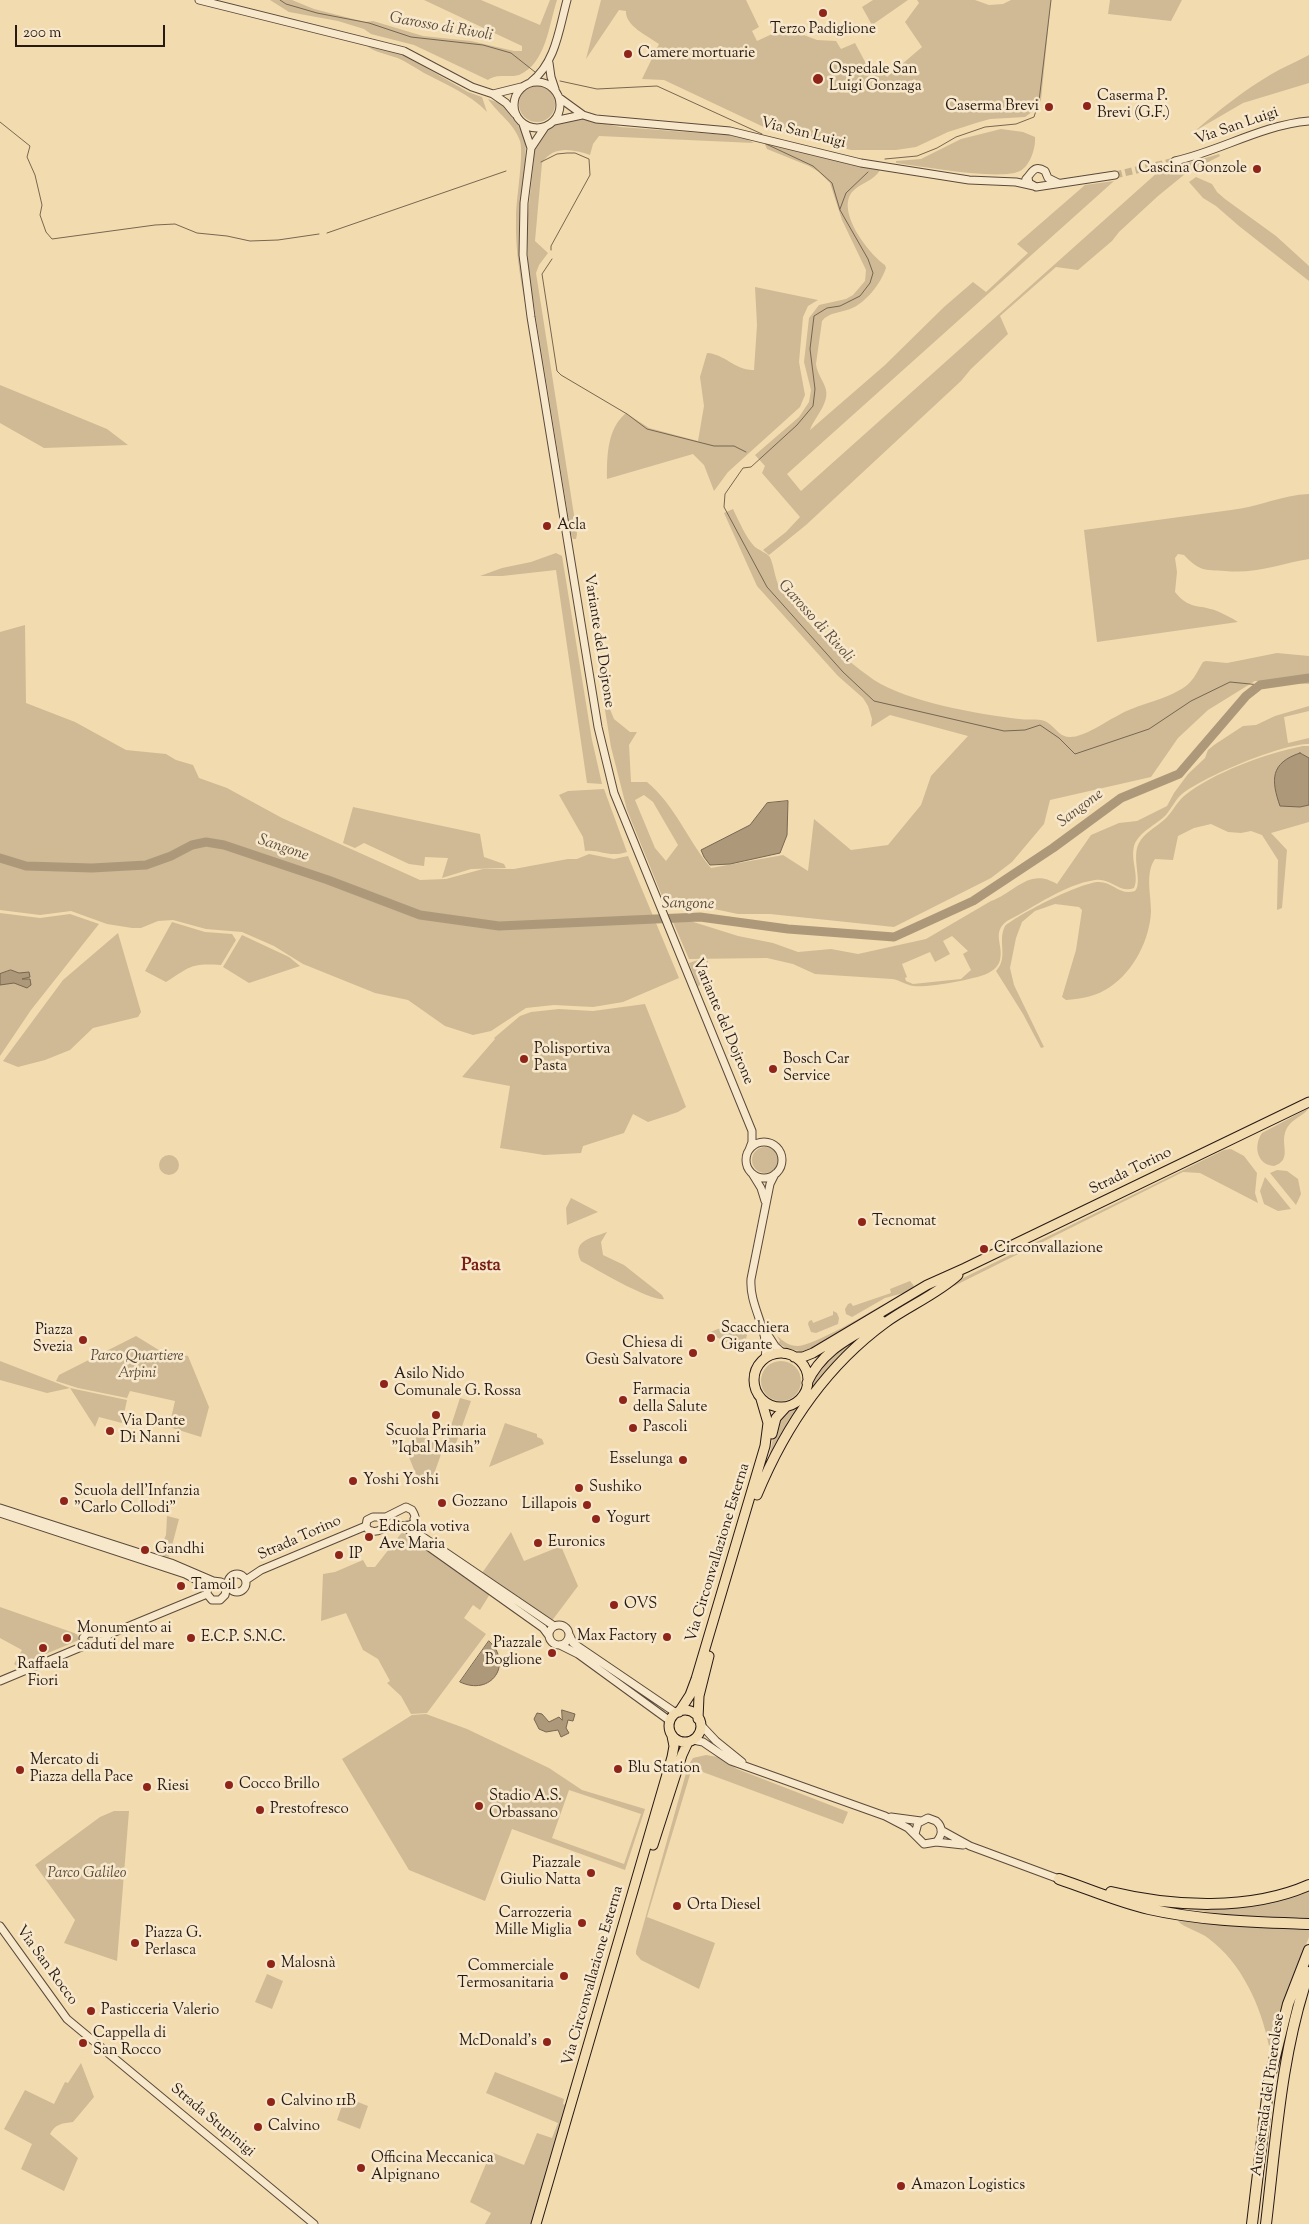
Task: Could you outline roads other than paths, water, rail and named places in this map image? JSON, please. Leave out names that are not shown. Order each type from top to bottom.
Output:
[{"type":"highway","points":[[1059,1879],[1119,1894],[1218,1904],[1269,1898],[1309,1885]]},
{"type":"highway","points":[[1059,1879],[1149,1909],[1206,1918],[1309,1924]]},
{"type":"highway","name":"Autostrada del Pinerolese","points":[[1252,2224],[1269,2081],[1288,2004],[1309,1950]]},
{"type":"highway","name":"Autostrada del Pinerolese","points":[[1266,2224],[1283,2080],[1297,2007],[1309,1972]]},
{"type":"main road","name":"Strada Torino","points":[[794,1357],[807,1356],[920,1288],[1309,1102]]},
{"type":"main road","name":"Strada Torino","points":[[807,1383],[820,1361],[830,1351],[965,1268]]},
{"type":"main road","points":[[757,1495],[775,1453],[792,1424],[829,1374],[878,1329],[954,1279],[965,1268]]},
{"type":"main road","points":[[784,1354],[794,1357],[804,1367],[807,1383],[800,1399],[786,1406],[775,1406],[762,1399],[756,1392],[754,1378],[759,1364],[765,1358],[772,1355],[784,1354]]},
{"type":"main road","name":"Via Circonvallazione Esterna","points":[[536,2224],[672,1757],[674,1746],[670,1731],[670,1721],[690,1695],[696,1679],[765,1446],[768,1423],[762,1399]]},
{"type":"main road","name":"Via Circonvallazione Esterna","points":[[542,2224],[654,1842],[682,1755],[691,1740],[699,1733],[699,1696],[707,1661],[757,1495],[776,1418],[786,1406]]},
{"type":"main road","points":[[678,1712],[688,1711],[699,1721]]},
{"type":"main road","points":[[672,1736],[679,1741],[691,1740]]},
{"type":"street","points":[[198,0],[404,51],[472,87],[493,94],[506,103],[523,124],[531,128],[545,127],[554,121],[560,112],[561,99],[551,77],[550,63],[567,0]]},
{"type":"street","points":[[493,94],[521,87],[531,82],[542,74],[550,63]]},
{"type":"street","points":[[531,82],[548,84],[556,90]]},
{"type":"street","points":[[515,114],[515,98],[521,87]]},
{"type":"street","name":"Via San Luigi","points":[[561,99],[571,109],[583,115],[608,121],[730,130],[861,163],[969,180],[1016,182],[1034,186],[1045,186],[1115,175]]},
{"type":"street","name":"Via San Luigi","points":[[554,121],[583,115]]},
{"type":"street","name":"Via San Luigi","points":[[1175,161],[1207,152],[1261,131],[1309,121]]},
{"type":"street","name":"Variante del Dojrone","points":[[523,124],[531,148],[524,203],[525,276],[598,727],[614,793],[688,979],[746,1115],[752,1136],[748,1150]]},
{"type":"street","name":"Variante del Dojrone","points":[[531,148],[545,127]]},
{"type":"street","name":"Via San Luigi","points":[[1016,182],[1028,178],[1032,170],[1038,168],[1044,171],[1048,178],[1063,183]]},
{"type":"street","points":[[1028,178],[1029,183],[1034,186]]},
{"type":"street","points":[[1045,186],[1048,178]]},
{"type":"street","name":"Variante del Dojrone","points":[[746,1115],[756,1132],[767,1142]]},
{"type":"street","points":[[765,1208],[763,1192],[747,1167],[746,1161],[748,1150],[757,1143],[767,1142],[775,1146],[781,1154],[781,1166],[770,1184],[750,1286],[767,1345],[765,1358]]},
{"type":"street","points":[[753,1174],[764,1178],[775,1174]]},
{"type":"street","points":[[763,1327],[773,1343],[784,1354]]},
{"type":"street","name":"Strada Torino","points":[[246,1580],[261,1570],[366,1526],[370,1518],[386,1517],[406,1507],[412,1510],[414,1519]]},
{"type":"street","points":[[0,1508],[171,1562],[211,1584]]},
{"type":"street","points":[[0,1514],[211,1584],[225,1583],[230,1577],[237,1574],[243,1576],[246,1580],[242,1591],[228,1591]]},
{"type":"street","points":[[414,1519],[420,1535],[554,1626],[564,1626],[568,1630],[573,1643],[678,1712]]},
{"type":"street","points":[[366,1526],[368,1530],[374,1532],[390,1526],[406,1527],[411,1525],[414,1519]]},
{"type":"street","points":[[406,1527],[422,1542],[543,1628],[552,1643],[578,1654],[670,1721]]},
{"type":"street","points":[[225,1583],[228,1591]]},
{"type":"street","points":[[0,1681],[86,1645],[92,1646],[96,1639],[207,1594],[211,1584]]},
{"type":"street","points":[[207,1594],[212,1600],[218,1600],[223,1598],[228,1591]]},
{"type":"street","points":[[549,1636],[554,1626]]},
{"type":"street","points":[[86,1645],[83,1640],[85,1635],[90,1633],[96,1639]]},
{"type":"street","points":[[560,1645],[567,1642],[570,1636]]},
{"type":"street","points":[[699,1721],[716,1741],[746,1766]]},
{"type":"street","points":[[691,1740],[703,1742],[725,1758],[886,1816],[920,1821],[933,1819],[938,1823],[941,1830],[941,1836],[936,1842]]},
{"type":"street","points":[[886,1816],[916,1834],[924,1844],[936,1842],[970,1846]]},
{"type":"street","points":[[916,1834],[916,1826],[920,1821]]},
{"type":"street","points":[[941,1830],[970,1846],[1059,1879]]},
{"type":"street","name":"Via San Rocco","points":[[0,1926],[67,2019],[93,2040]]},
{"type":"street","name":"Strada Stupinigi","points":[[93,2040],[314,2224]]},
{"type":"waterway","name":"Garosso di Rivoli","points":[[280,0],[286,4],[317,13],[369,23],[411,37],[483,45],[511,53],[535,72]]},
{"type":"waterway","points":[[885,159],[917,156],[937,148],[956,137],[985,127],[1016,124],[1034,117],[1039,101],[1051,0]]},
{"type":"waterway","name":"Garosso di Rivoli","points":[[560,81],[597,89],[657,86],[762,134]]},
{"type":"waterway","points":[[0,122],[30,146],[27,157],[35,175],[42,205],[40,215],[46,232],[52,239],[175,224],[197,233],[227,236],[250,241],[278,240],[319,234]]},
{"type":"waterway","name":"Garosso di Rivoli","points":[[766,144],[813,166],[832,183],[840,210],[868,259],[873,273],[870,283],[860,296],[840,306],[827,308],[814,316],[810,349],[815,389],[813,406],[797,425],[751,467],[743,468],[725,494],[724,507],[767,587],[843,672],[874,701],[1004,731],[1025,730],[1040,725],[1059,738],[1075,754],[1149,729],[1191,701],[1230,682],[1260,685]]},
{"type":"waterway","points":[[541,162],[557,154],[567,153],[575,153],[589,159],[590,175],[551,246],[551,250]]},
{"type":"waterway","points":[[327,233],[506,171]]},
{"type":"waterway","points":[[840,209],[846,193],[868,172]]},
{"type":"waterway","points":[[552,259],[542,274],[557,371],[561,375],[627,414],[647,429],[714,446],[734,446],[746,452]]},
{"type":"waterway","name":"Sangone","points":[[0,858],[26,866],[92,868],[146,865],[171,856],[192,845],[206,842],[224,845],[328,880],[420,915],[499,926],[700,917],[788,929],[894,937],[973,901],[1053,848],[1121,798],[1179,774],[1246,696],[1260,685],[1309,678]]},
{"type":"tunnel","points":[[1115,175],[1175,161]]},
{"type":"place","name":"Terzo Padiglione","points":[[823,13]]},
{"type":"place","name":"Camere mortuarie","points":[[628,54]]},
{"type":"place","name":"Ospedale San Luigi Gonzaga","points":[[818,79]]},
{"type":"place","name":"Caserma P. Brevi (G.F.)","points":[[1087,106]]},
{"type":"place","name":"Caserma Brevi","points":[[1049,107]]},
{"type":"place","name":"Cascina Gonzole","points":[[1257,169]]},
{"type":"place","name":"Acla","points":[[547,526]]},
{"type":"place","name":"Polisportiva Pasta","points":[[524,1059]]},
{"type":"place","name":"Bosch Car Service","points":[[773,1069]]},
{"type":"place","name":"Tecnomat","points":[[862,1222]]},
{"type":"place","name":"Circonvallazione","points":[[984,1249]]},
{"type":"place","name":"Scacchiera Gigante","points":[[711,1338]]},
{"type":"place","name":"Piazza Svezia","points":[[83,1340]]},
{"type":"place","name":"Chiesa di Gesù Salvatore","points":[[693,1353]]},
{"type":"place","name":"Asilo Nido Comunale G. Rossa","points":[[384,1384]]},
{"type":"place","name":"Farmacia della Salute","points":[[623,1400]]},
{"type":"place","name":"Scuola Primaria \"Iqbal Masih\"","points":[[436,1415]]},
{"type":"place","name":"Pascoli","points":[[633,1428]]},
{"type":"place","name":"Via Dante Di Nanni","points":[[110,1431]]},
{"type":"place","name":"Esselunga","points":[[683,1460]]},
{"type":"place","name":"Yoshi Yoshi","points":[[353,1481]]},
{"type":"place","name":"Sushiko","points":[[579,1488]]},
{"type":"place","name":"Scuola dell'Infanzia \"Carlo Collodi\"","points":[[64,1501]]},
{"type":"place","name":"Gozzano","points":[[442,1503]]},
{"type":"place","name":"Lillapois","points":[[587,1505]]},
{"type":"place","name":"Yogurt","points":[[596,1519]]},
{"type":"place","name":"Edicola votiva Ave Maria","points":[[369,1537]]},
{"type":"place","name":"Euronics","points":[[538,1543]]},
{"type":"place","name":"Gandhi","points":[[145,1550]]},
{"type":"place","name":"IP","points":[[339,1555]]},
{"type":"place","name":"Tamoil","points":[[181,1586]]},
{"type":"place","name":"OVS","points":[[614,1605]]},
{"type":"place","name":"Max Factory","points":[[667,1637]]},
{"type":"place","name":"Monumento ai caduti del mare","points":[[67,1638]]},
{"type":"place","name":"E.C.P. S.N.C.","points":[[191,1638]]},
{"type":"place","name":"Raffaela Fiori","points":[[43,1648]]},
{"type":"place","name":"Piazzale Boglione","points":[[552,1653]]},
{"type":"place","name":"Blu Station","points":[[618,1769]]},
{"type":"place","name":"Mercato di Piazza della Pace","points":[[20,1770]]},
{"type":"place","name":"Cocco Brillo","points":[[229,1785]]},
{"type":"place","name":"Riesi","points":[[147,1787]]},
{"type":"place","name":"Stadio A.S. Orbassano","points":[[479,1806]]},
{"type":"place","name":"Prestofresco","points":[[260,1810]]},
{"type":"place","name":"Piazzale Giulio Natta","points":[[591,1873]]},
{"type":"place","name":"Orta Diesel","points":[[677,1906]]},
{"type":"place","name":"Carrozzeria Mille Miglia","points":[[582,1923]]},
{"type":"place","name":"Piazza G. Perlasca","points":[[135,1943]]},
{"type":"place","name":"Malosnà","points":[[271,1964]]},
{"type":"place","name":"Commerciale Termosanitaria","points":[[564,1976]]},
{"type":"place","name":"Pasticceria Valerio","points":[[91,2011]]},
{"type":"place","name":"McDonald's","points":[[547,2042]]},
{"type":"place","name":"Cappella di San Rocco","points":[[83,2043]]},
{"type":"place","name":"Calvino 11B","points":[[271,2102]]},
{"type":"place","name":"Calvino","points":[[258,2127]]},
{"type":"place","name":"Officina Meccanica Alpignano","points":[[361,2168]]},
{"type":"place","name":"Amazon Logistics","points":[[901,2186]]},
{"type":"district","name":"Pasta","points":[[481,1267]]},
{"type":"park label","name":"Parco Quartiere Arpini","points":[[137,1366]]},
{"type":"park label","name":"Parco Galileo","points":[[87,1874]]}]
